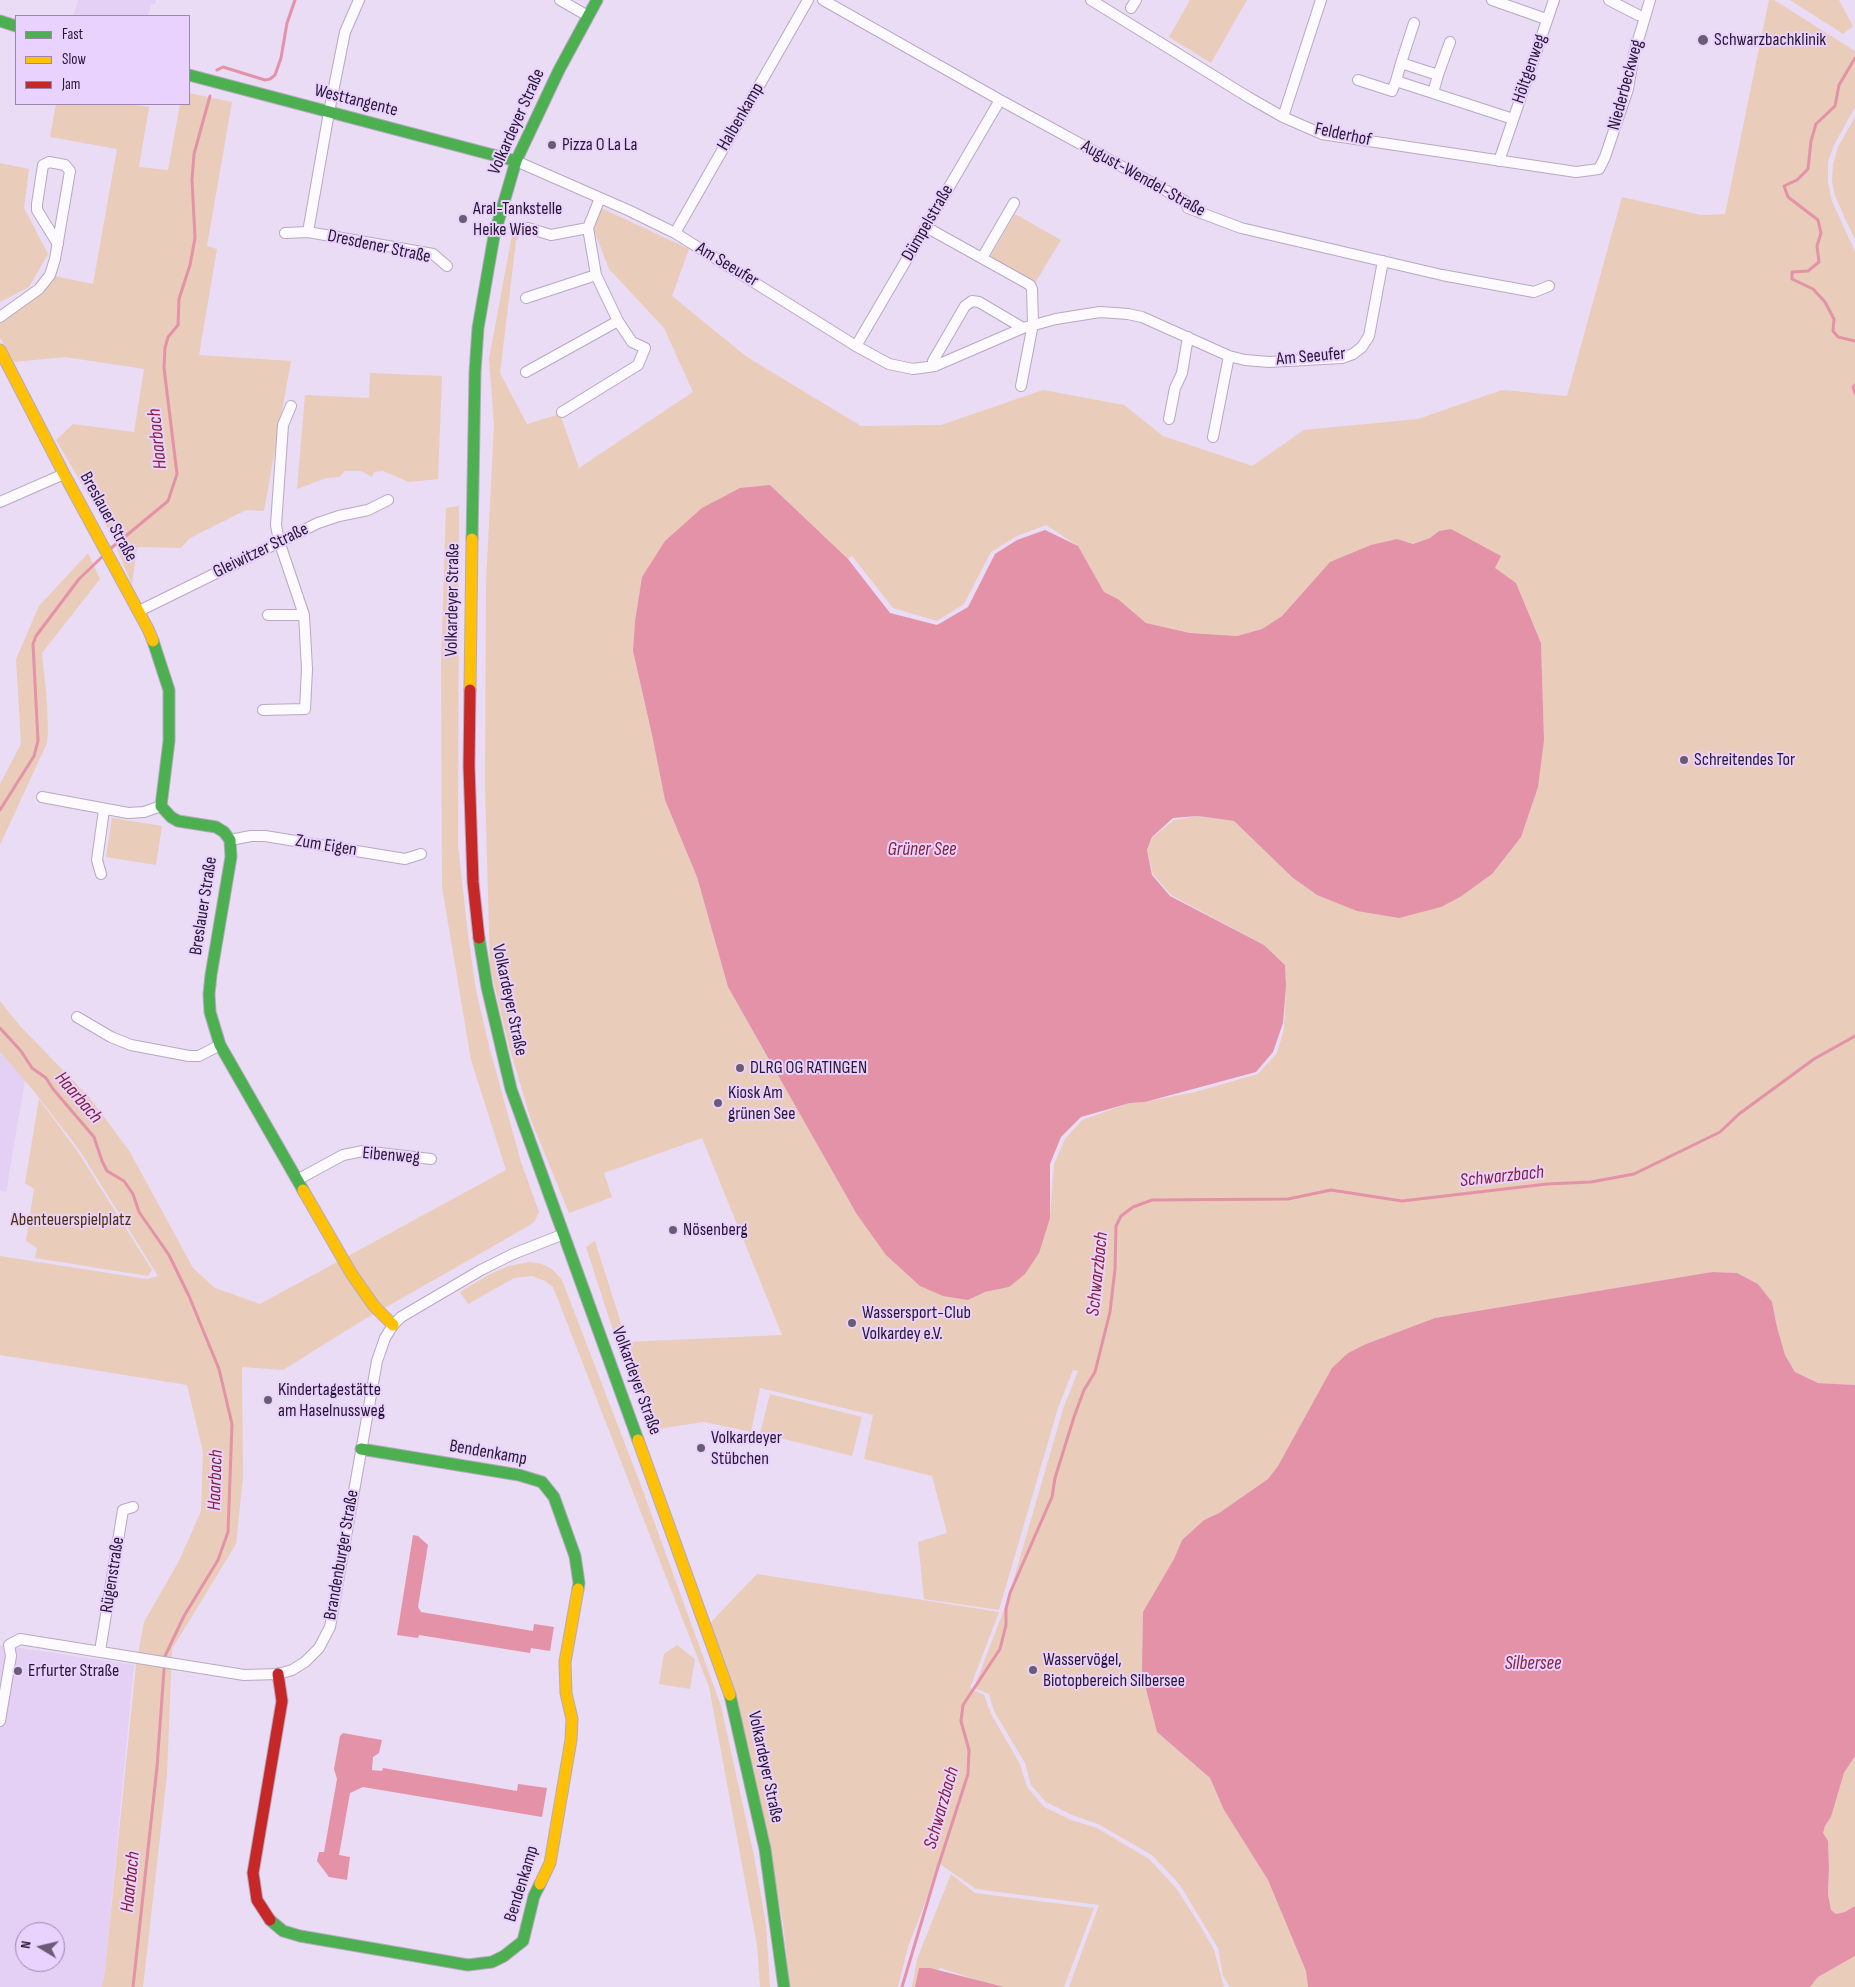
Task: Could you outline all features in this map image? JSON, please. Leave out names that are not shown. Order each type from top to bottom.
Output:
[{"type":"street","name":"Dresdener Straße","points":[[308,232],[328,112],[345,32],[359,0]]},
{"type":"street","points":[[560,0],[588,16]]},
{"type":"street","name":"Volkardeyer Straße","points":[[597,0],[559,70],[516,161],[505,193],[486,275],[478,328],[475,372],[469,766],[471,846],[478,933],[487,988],[511,1089],[733,1704],[765,1850],[784,1987]]},
{"type":"street","name":"Halbenkamp","points":[[675,233],[808,0]]},
{"type":"street","name":"August-Wendel-Straße","points":[[824,0],[1000,100],[1185,200],[1188,208],[1241,228],[1442,275],[1534,292],[1549,286]]},
{"type":"street","name":"Felderhof","points":[[1091,0],[1248,97],[1283,117],[1322,134],[1576,172],[1599,169]]},
{"type":"street","points":[[1283,117],[1321,0]]},
{"type":"street","name":"Höltgenweg","points":[[1492,0],[1546,19]]},
{"type":"street","name":"Höltgenweg","points":[[1499,161],[1554,0]]},
{"type":"street","points":[[1609,0],[1638,16]]},
{"type":"street","name":"Niederbeckweg","points":[[1599,169],[1605,158],[1628,89],[1634,54],[1650,0]]},
{"type":"street","points":[[0,21],[15,26]]},
{"type":"street","points":[[1358,80],[1392,91],[1414,23]]},
{"type":"street","points":[[1433,93],[1450,42]]},
{"type":"street","points":[[1402,63],[1438,75]]},
{"type":"street","name":"Westtangente","points":[[190,75],[516,161]]},
{"type":"street","name":"Höltgenweg","points":[[1396,80],[1513,119]]},
{"type":"street","name":"Dümpelstraße","points":[[856,346],[1000,100]]},
{"type":"street","name":"Am Seeufer","points":[[516,161],[675,233],[856,346],[889,364],[901,368],[913,369],[934,366],[1028,326],[1100,312],[1113,312],[1142,317],[1229,356],[1245,360],[1269,362],[1342,358],[1353,354],[1362,347],[1369,336],[1383,261]]},
{"type":"street","points":[[0,317],[39,289],[50,275],[58,244],[70,171],[65,164],[49,162],[43,165],[37,210],[58,244]]},
{"type":"street","points":[[562,412],[638,365],[645,348],[632,342],[618,321],[596,274],[588,228],[600,198]]},
{"type":"street","points":[[982,258],[1014,203]]},
{"type":"street","points":[[926,227],[1030,286],[1032,289],[1021,386]]},
{"type":"street","points":[[528,228],[551,235],[588,228]]},
{"type":"street","name":"Dresdener Straße","points":[[285,233],[308,232],[433,254],[447,266]]},
{"type":"street","points":[[526,298],[596,274]]},
{"type":"street","points":[[934,366],[933,361],[965,306],[972,301],[979,302],[1028,326]]},
{"type":"street","points":[[526,372],[618,321]]},
{"type":"street","points":[[1170,418],[1175,388],[1182,373],[1188,337]]},
{"type":"street","name":"Breslauer Straße","points":[[0,350],[64,474],[148,629],[169,690],[169,741],[160,796],[161,806],[171,818],[216,827],[224,832],[230,840],[231,857],[209,994],[210,1012],[220,1044],[351,1273],[374,1306],[393,1324]]},
{"type":"street","points":[[1213,437],[1229,356]]},
{"type":"street","points":[[263,710],[306,709],[307,669],[304,614],[279,541],[276,525],[283,424],[292,406]]},
{"type":"street","points":[[0,502],[64,474]]},
{"type":"street","name":"Gleiwitzer Straße","points":[[139,611],[318,523],[368,510],[388,500]]},
{"type":"street","points":[[268,615],[304,614]]},
{"type":"street","points":[[42,798],[128,813],[144,812],[161,806]]},
{"type":"street","points":[[102,874],[96,860],[104,810]]},
{"type":"street","name":"Zum Eigen","points":[[230,840],[251,836],[264,836],[405,858],[421,854]]},
{"type":"street","points":[[77,1017],[111,1037],[131,1045],[189,1056],[199,1056],[220,1044]]},
{"type":"street","name":"Eibenweg","points":[[297,1180],[344,1155],[363,1151],[431,1159]]},
{"type":"street","name":"Brandenburger Straße","points":[[4,1642],[20,1639],[175,1662],[244,1675],[278,1674],[292,1670],[313,1656],[320,1648],[330,1627],[377,1361],[385,1338],[393,1324],[401,1317],[481,1270],[513,1254],[564,1234]]},
{"type":"street","name":"Bendenkamp","points":[[278,1674],[282,1702],[253,1873],[254,1889],[258,1900],[265,1915],[272,1924],[283,1931],[300,1936],[468,1965],[492,1962],[519,1945],[523,1941],[534,1896],[550,1863],[571,1740],[572,1719],[566,1693],[565,1662],[579,1583],[575,1556],[554,1497],[542,1482],[519,1475],[361,1449]]},
{"type":"street","name":"Rügenstraße","points":[[100,1651],[123,1510],[133,1506]]},
{"type":"street","points":[[0,1721],[11,1656],[4,1642]]},
{"type":"shaded area","points":[[78,0],[156,0],[155,5],[151,4],[148,15],[73,15]]},
{"type":"shaded area","points":[[0,1052],[25,1080],[6,1192],[0,1191]]},
{"type":"shaded area","points":[[0,1645],[134,1665],[102,1987],[0,1987]]},
{"type":"green space","points":[[1190,0],[1247,0],[1211,63],[1169,37]]},
{"type":"green space","points":[[1769,0],[1774,0],[1855,51],[1855,107],[1834,145],[1828,162],[1828,182],[1832,201],[1855,252],[1855,1385],[1818,1383],[1795,1372],[1785,1355],[1772,1302],[1758,1284],[1737,1273],[1712,1272],[1435,1318],[1366,1344],[1348,1353],[1268,1479],[1219,1513],[1204,1520],[1182,1540],[1174,1559],[1157,1732],[1210,1778],[1224,1810],[1268,1880],[1306,1971],[1308,1987],[1230,1987],[1223,1976],[1218,1948],[1180,1885],[1152,1855],[1098,1824],[1072,1815],[1046,1802],[1031,1785],[1025,1763],[994,1711],[989,1694],[974,1688],[1008,1599],[1063,1409],[1078,1371],[1073,1370],[1058,1408],[999,1610],[924,1599],[918,1542],[947,1533],[932,1476],[864,1459],[873,1415],[760,1388],[751,1432],[704,1422],[650,1430],[633,1361],[622,1358],[586,1247],[595,1241],[627,1342],[782,1335],[702,1138],[604,1173],[612,1197],[569,1213],[531,1120],[509,1046],[490,967],[485,786],[486,583],[494,426],[489,359],[514,224],[525,227],[516,241],[500,373],[527,424],[560,414],[579,468],[693,392],[664,328],[609,269],[594,230],[601,208],[689,249],[672,296],[747,357],[861,426],[941,425],[1043,390],[1124,405],[1163,436],[1252,466],[1304,430],[1418,419],[1502,390],[1567,396],[1622,197],[1701,215],[1725,214]],"holes":[[[770,485],[848,559],[852,556],[893,608],[937,621],[964,604],[991,552],[1017,536],[1046,525],[1078,546],[1104,592],[1118,599],[1146,623],[1190,633],[1237,636],[1262,629],[1282,616],[1330,562],[1397,539],[1413,544],[1430,538],[1439,531],[1516,583],[1541,643],[1544,740],[1317,895],[1293,878],[1234,821],[1198,816],[1174,820],[1153,837],[1147,850],[1153,874],[1171,895],[1264,945],[1285,965],[1284,1029],[1277,1053],[1258,1074],[1195,1092],[1145,1102],[1130,1103],[1082,1120],[1065,1139],[1054,1164],[1050,1218],[1009,1287],[985,1292],[968,1300],[856,1213],[728,987],[697,877],[665,800],[633,651],[635,621],[642,577]]]},
{"type":"green space","points":[[1790,0],[1839,0],[1853,26],[1843,34]]},
{"type":"green space","points":[[190,93],[232,102],[207,246],[217,249],[199,355],[291,361],[264,511],[246,510],[190,538],[181,548],[137,547],[132,585],[110,532],[56,440],[73,424],[134,432],[144,369],[65,357],[14,362],[0,338],[0,323],[31,300],[55,276],[93,284],[117,149],[50,137],[56,105],[135,105],[149,107],[139,167],[168,170],[180,105],[190,105]]},
{"type":"green space","points":[[1855,117],[1855,240],[1835,196],[1832,181],[1833,164],[1838,147]]},
{"type":"green space","points":[[0,163],[29,169],[24,208],[48,254],[29,287],[0,302]]},
{"type":"green space","points":[[1015,214],[1061,240],[1035,283],[990,257]]},
{"type":"green space","points":[[370,373],[442,376],[438,479],[409,482],[383,471],[374,472],[372,477],[361,471],[345,471],[339,477],[326,478],[297,489],[305,395],[369,398]]},
{"type":"green space","points":[[459,506],[458,845],[468,935],[476,990],[489,1046],[521,1162],[539,1212],[534,1222],[525,1228],[360,1322],[283,1370],[242,1367],[243,1477],[236,1544],[172,1649],[167,1775],[143,1987],[102,1987],[136,1665],[144,1622],[179,1561],[201,1511],[203,1452],[187,1385],[0,1355],[0,1256],[146,1279],[158,1276],[80,1151],[33,1090],[0,1052],[0,1001],[20,1026],[90,1098],[130,1152],[193,1268],[215,1288],[260,1304],[506,1170],[471,1060],[442,887],[441,662],[446,508]]},
{"type":"green space","points":[[88,553],[100,579],[42,653],[47,702],[47,743],[0,845],[0,784],[21,744],[16,659],[39,606]]},
{"type":"green space","points":[[112,818],[162,826],[156,865],[106,857]]},
{"type":"green space","name":"Abenteuerspielplatz","points":[[39,1099],[78,1152],[152,1270],[148,1276],[35,1258],[37,1248],[26,1241],[34,1189],[25,1183]]},
{"type":"green space","points":[[530,1262],[542,1264],[553,1270],[562,1280],[643,1491],[721,1706],[754,1856],[766,1925],[770,1987],[760,1987],[757,1945],[709,1687],[553,1287],[545,1281],[532,1276],[514,1278],[468,1304],[460,1292],[490,1274],[509,1266]]},
{"type":"green space","points":[[770,1394],[862,1417],[852,1456],[760,1433]]},
{"type":"green space","points":[[757,1574],[999,1612],[970,1688],[984,1695],[991,1714],[1020,1764],[1027,1787],[1044,1807],[1071,1820],[1097,1828],[1149,1859],[1176,1888],[1201,1927],[1214,1950],[1224,1987],[1069,1987],[1099,1905],[976,1889],[940,1864],[908,1947],[898,1987],[790,1987],[783,1923],[747,1740],[710,1623]]},
{"type":"green space","points":[[677,1645],[695,1659],[690,1689],[659,1684],[664,1654]]},
{"type":"green space","points":[[1855,1756],[1855,1906],[1845,1912],[1836,1914],[1831,1910],[1828,1894],[1828,1841],[1822,1833],[1831,1817],[1844,1773]]},
{"type":"green space","points":[[951,1874],[975,1893],[1094,1908],[1064,1987],[997,1987],[941,1968],[926,1974],[924,1987],[912,1987],[917,1959]]},
{"type":"green space","points":[[1855,1956],[1855,1987],[1810,1987],[1818,1977]]},
{"type":"water","name":"Grüner See","points":[[770,485],[848,559],[890,613],[937,625],[968,607],[995,554],[1017,540],[1045,530],[1078,546],[1104,592],[1118,599],[1146,623],[1190,633],[1237,636],[1262,629],[1282,616],[1330,562],[1371,545],[1397,539],[1413,544],[1430,538],[1439,531],[1451,529],[1501,556],[1495,568],[1516,583],[1541,643],[1544,740],[1538,787],[1521,837],[1492,874],[1460,897],[1441,907],[1399,918],[1357,911],[1317,895],[1293,878],[1234,821],[1198,816],[1173,818],[1152,837],[1147,850],[1152,875],[1170,896],[1264,945],[1285,965],[1286,986],[1283,1023],[1273,1052],[1256,1072],[1081,1117],[1061,1137],[1050,1164],[1050,1218],[1039,1253],[1025,1274],[1009,1287],[985,1292],[968,1300],[943,1296],[920,1286],[886,1255],[856,1213],[728,987],[697,877],[665,800],[633,651],[635,621],[642,577],[665,541],[702,508],[740,488]]},
{"type":"water","name":"Silbersee","points":[[1712,1272],[1737,1273],[1758,1284],[1772,1302],[1785,1355],[1795,1372],[1818,1383],[1855,1385],[1855,1756],[1844,1773],[1831,1817],[1823,1833],[1828,1841],[1828,1894],[1831,1910],[1836,1914],[1845,1912],[1855,1906],[1855,1956],[1818,1977],[1810,1987],[1308,1987],[1306,1971],[1268,1880],[1224,1810],[1210,1778],[1157,1732],[1142,1673],[1143,1612],[1174,1559],[1182,1540],[1204,1520],[1219,1513],[1268,1479],[1278,1466],[1332,1368],[1348,1353],[1366,1344],[1435,1318]]},
{"type":"water","points":[[413,1535],[418,1536],[428,1545],[418,1607],[421,1612],[533,1631],[534,1624],[554,1627],[550,1651],[531,1648],[530,1653],[419,1635],[418,1638],[397,1635]]},
{"type":"water","points":[[343,1733],[382,1740],[379,1753],[373,1757],[372,1770],[382,1771],[383,1768],[517,1791],[518,1784],[547,1788],[542,1817],[363,1787],[350,1793],[339,1855],[350,1857],[347,1880],[329,1877],[317,1861],[319,1852],[324,1852],[337,1779],[334,1769],[340,1736]]},
{"type":"water","points":[[919,1968],[930,1968],[1004,1987],[915,1987]]},
{"type":"waterway","name":"Haarbach","points":[[217,70],[223,67],[265,80],[275,75],[281,58],[287,23],[295,0]]},
{"type":"waterway","name":"Schwarzbach","points":[[1855,58],[1839,85],[1835,106],[1816,124],[1811,141],[1808,169],[1797,180],[1784,186],[1788,197],[1818,220],[1821,233],[1817,246],[1819,262],[1808,271],[1792,272],[1792,279],[1813,289],[1825,302],[1834,319],[1833,331],[1838,337],[1855,341]]},
{"type":"waterway","name":"Haarbach","points":[[110,549],[168,501],[177,474],[164,368],[165,348],[168,337],[178,325],[179,299],[190,265],[195,238],[192,180],[194,154],[210,96]]},
{"type":"waterway","name":"Schwarzbach","points":[[1855,385],[1853,387],[1855,393]]},
{"type":"waterway","name":"Haarbach","points":[[0,810],[34,756],[38,741],[33,644],[36,636],[79,579],[103,556]]},
{"type":"waterway","name":"Haarbach","points":[[0,1028],[21,1051],[32,1068],[46,1078],[53,1089],[94,1137],[107,1171],[124,1181],[133,1194],[139,1212],[169,1255],[189,1296],[219,1369],[232,1424],[228,1532],[218,1560],[184,1616],[165,1656],[157,1767],[133,1987]]},
{"type":"waterway","name":"Schwarzbach","points":[[902,1987],[968,1774],[969,1750],[961,1721],[963,1705],[1000,1649],[1006,1625],[1006,1609],[1010,1593],[1052,1497],[1055,1478],[1074,1417],[1084,1390],[1095,1372],[1110,1312],[1115,1269],[1116,1226],[1121,1216],[1133,1207],[1152,1200],[1288,1199],[1331,1190],[1402,1201],[1547,1184],[1591,1182],[1634,1174],[1720,1132],[1739,1114],[1814,1059],[1855,1036]]},
{"type":"traffic: fast","points":[[472,539],[475,372],[478,328],[494,236],[516,161],[559,70],[597,0]]},
{"type":"traffic: fast","points":[[0,21],[15,26]]},
{"type":"traffic: fast","points":[[190,75],[516,161]]},
{"type":"traffic: fast","points":[[153,641],[169,690],[169,741],[161,806],[171,817],[178,821],[216,827],[224,832],[230,840],[231,857],[211,975],[210,1012],[220,1045],[303,1190]]},
{"type":"traffic: fast","points":[[479,938],[487,987],[511,1089],[638,1440]]},
{"type":"traffic: fast","points":[[361,1449],[519,1475],[542,1482],[554,1497],[575,1556],[579,1583],[578,1589]]},
{"type":"traffic: fast","points":[[730,1695],[765,1849],[784,1987]]},
{"type":"traffic: fast","points":[[270,1920],[283,1931],[300,1936],[468,1965],[492,1962],[504,1956],[523,1941],[534,1896],[540,1884]]},
{"type":"traffic: slow","points":[[0,350],[153,641]]},
{"type":"traffic: slow","points":[[470,690],[472,539]]},
{"type":"traffic: slow","points":[[303,1190],[351,1273],[374,1306],[393,1325]]},
{"type":"traffic: slow","points":[[638,1440],[730,1695]]},
{"type":"traffic: slow","points":[[540,1884],[550,1863],[571,1740],[572,1719],[566,1693],[565,1662],[578,1589]]},
{"type":"traffic: jam","points":[[470,690],[469,766],[473,882],[479,938]]},
{"type":"traffic: jam","points":[[270,1920],[257,1900],[253,1873],[282,1701],[278,1674]]},
{"type":"place","name":"Schwarzbachklinik","points":[[1703,40]]},
{"type":"place","name":"Pizza O La La","points":[[552,145]]},
{"type":"place","name":"Aral-Tankstelle Heike Wies","points":[[463,219]]},
{"type":"place","name":"Schreitendes Tor","points":[[1684,760]]},
{"type":"place","name":"DLRG OG RATINGEN","points":[[740,1068]]},
{"type":"place","name":"Kiosk Am grünen See","points":[[718,1103]]},
{"type":"place","name":"Nösenberg","points":[[673,1230]]},
{"type":"place","name":"Wassersport-Club Volkardey e.V.","points":[[852,1323]]},
{"type":"place","name":"Kindertagestätte am Haselnussweg","points":[[268,1400]]},
{"type":"place","name":"Volkardeyer Stübchen","points":[[701,1448]]},
{"type":"place","name":"Wasservögel, Biotopbereich Silbersee","points":[[1033,1670]]},
{"type":"place","name":"Erfurter Straße","points":[[18,1671]]}]
